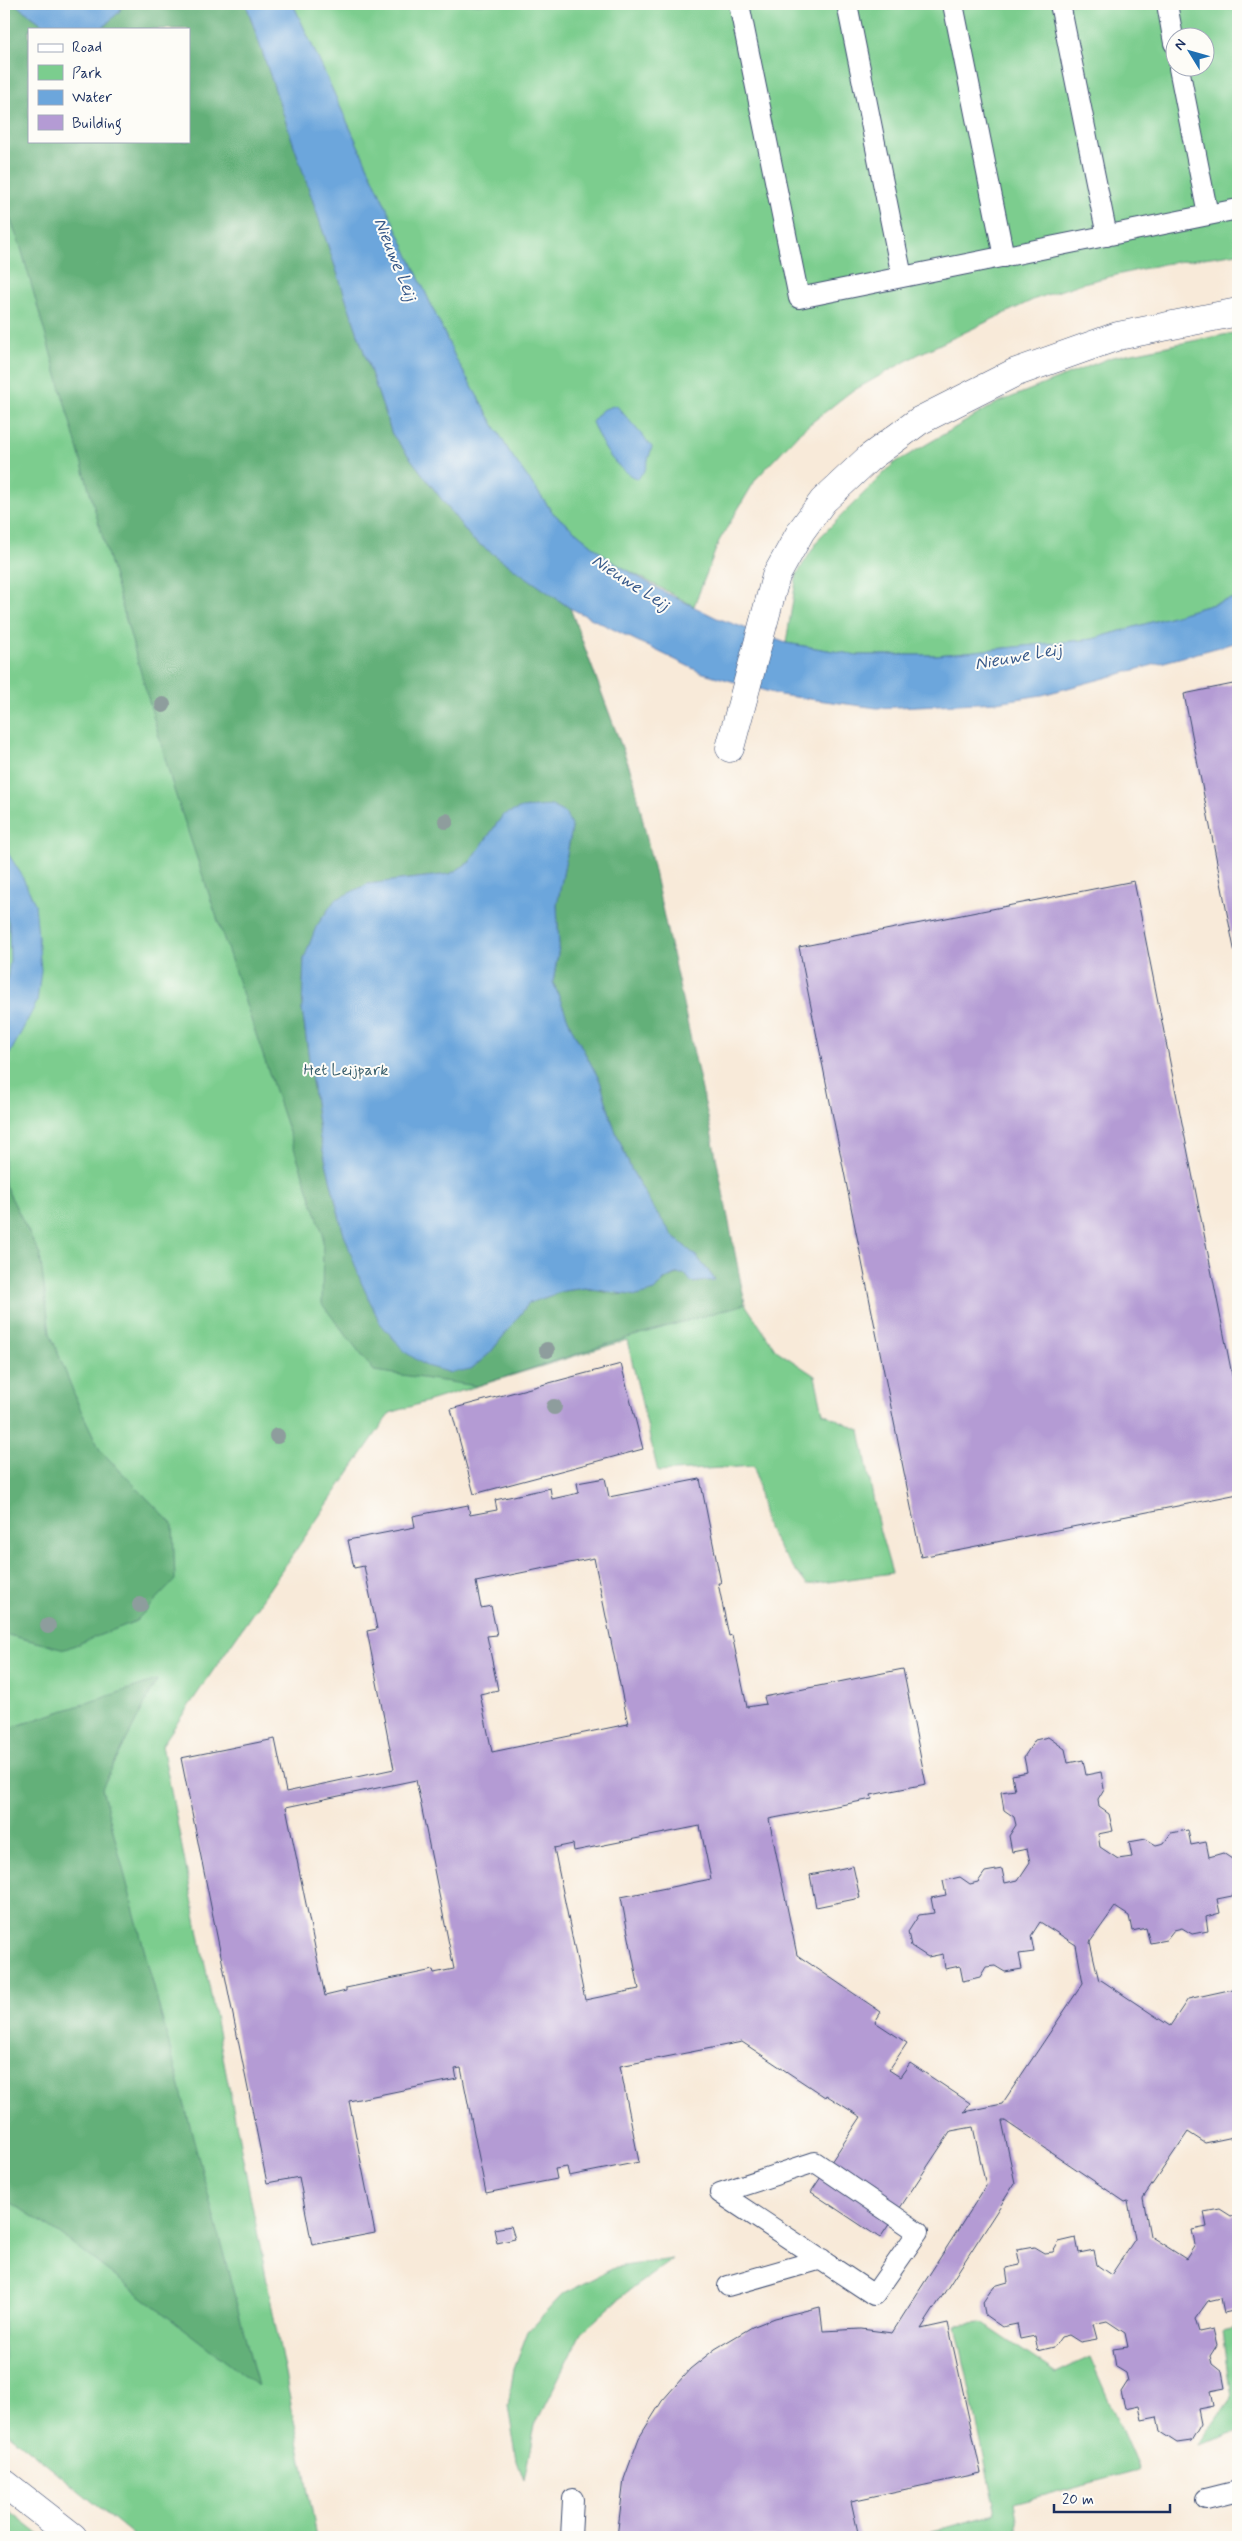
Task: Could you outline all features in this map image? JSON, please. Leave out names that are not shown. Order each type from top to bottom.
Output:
[{"type":"street","points":[[730,748],[776,576],[801,532],[823,501],[869,458],[919,422],[1014,374],[1118,336],[1238,312]]},
{"type":"street","points":[[4,2483],[73,2537]]},
{"type":"lane","points":[[739,4],[799,298],[1238,210]]},
{"type":"lane","points":[[847,4],[902,278]]},
{"type":"lane","points":[[953,4],[1004,257]]},
{"type":"lane","points":[[1060,4],[1107,236]]},
{"type":"lane","points":[[1167,4],[1171,28]]},
{"type":"lane","points":[[1181,78],[1208,216]]},
{"type":"lane","points":[[815,2162],[918,2232],[874,2295],[822,2259],[720,2193],[815,2162]]},
{"type":"lane","points":[[728,2286],[822,2259]]},
{"type":"lane","points":[[1206,2499],[1238,2491]]},
{"type":"lane","points":[[571,2537],[572,2499]]},
{"type":"green space","name":"Het Leijpark","points":[[4,4],[232,4],[370,416],[465,580],[570,608],[634,780],[745,1304],[776,1350],[815,1376],[823,1413],[860,1430],[879,1528],[892,1573],[807,1585],[782,1553],[765,1523],[754,1466],[658,1472],[627,1340],[390,1413],[162,1745],[317,2537],[136,2537],[4,2430]]},
{"type":"green space","points":[[4,4],[15,4],[48,28],[28,28],[28,142],[190,142],[190,28],[102,28],[119,12],[123,4],[246,4],[392,434],[472,539],[570,608],[634,780],[711,1131],[745,1304],[627,1338],[477,1386],[374,1371],[322,1304],[323,1234],[174,790],[21,248],[4,202]],"holes":[[[503,815],[572,828],[557,905],[559,947],[553,982],[572,1029],[600,1081],[613,1125],[631,1169],[652,1206],[673,1236],[697,1257],[715,1279],[693,1283],[685,1273],[668,1278],[654,1291],[616,1295],[585,1288],[564,1291],[529,1303],[490,1353],[471,1369],[343,1231],[320,1138],[302,1009],[304,959],[368,884],[450,874],[470,862]]]},
{"type":"green space","points":[[293,4],[1238,4],[1238,253],[1163,264],[1083,283],[1035,299],[917,355],[849,393],[801,431],[756,479],[719,541],[694,606],[611,561],[553,513],[510,453],[456,359]]},
{"type":"green space","points":[[1238,332],[1238,597],[1093,639],[937,655],[857,655],[786,643],[797,574],[820,537],[893,464],[997,403],[1112,357]]},
{"type":"green space","points":[[4,1183],[40,1255],[50,1333],[79,1406],[100,1450],[173,1525],[175,1580],[136,1621],[65,1649],[4,1634]]},
{"type":"green space","points":[[157,1680],[102,1788],[258,2386],[61,2235],[4,2198],[4,1730]]},
{"type":"green space","points":[[673,2259],[627,2292],[581,2333],[535,2425],[524,2480],[517,2461],[508,2406],[514,2368],[528,2331],[564,2293],[616,2267]]},
{"type":"green space","points":[[982,2323],[1056,2373],[1090,2357],[1139,2470],[1014,2503],[1020,2537],[910,2537],[996,2514],[956,2325]]},
{"type":"green space","points":[[1238,2327],[1238,2432],[1198,2445],[1231,2398],[1222,2331]]},
{"type":"green space","points":[[4,2507],[42,2537],[4,2537]]},
{"type":"water","points":[[15,4],[123,4],[119,12],[102,28],[48,28]]},
{"type":"water","name":"Nieuwe Leij","points":[[246,4],[293,4],[456,359],[510,453],[553,513],[611,561],[664,592],[717,618],[786,643],[857,655],[937,655],[1093,639],[1238,597],[1238,642],[1042,695],[997,702],[877,708],[780,695],[700,672],[570,608],[472,539],[392,434]]},
{"type":"water","points":[[616,405],[652,447],[645,470],[637,479],[621,468],[609,455],[592,422],[602,410]]},
{"type":"water","points":[[552,806],[566,814],[572,828],[557,905],[559,947],[553,982],[572,1029],[600,1081],[613,1125],[631,1169],[652,1206],[673,1236],[697,1257],[715,1280],[692,1283],[685,1274],[675,1274],[665,1279],[654,1291],[637,1296],[585,1288],[564,1291],[529,1303],[490,1353],[471,1369],[451,1373],[426,1366],[405,1352],[380,1323],[361,1282],[343,1231],[320,1138],[302,1009],[304,959],[316,927],[335,900],[368,884],[450,874],[470,862],[503,815],[522,808]]},
{"type":"water","points":[[4,847],[21,874],[35,904],[41,970],[37,1002],[4,1065],[4,1003],[10,960],[9,924],[4,907]]},
{"type":"building","points":[[1238,683],[1238,963],[1237,964],[1184,694]]},
{"type":"building","points":[[1134,881],[1238,1405],[1238,1494],[921,1557],[799,947]]},
{"type":"building","points":[[621,1364],[643,1449],[474,1494],[451,1409]]},
{"type":"building","points":[[605,1478],[609,1497],[700,1479],[721,1583],[718,1583],[729,1636],[732,1635],[747,1707],[766,1704],[764,1697],[903,1669],[926,1784],[871,1795],[872,1799],[769,1819],[797,1955],[881,2012],[875,2022],[907,2043],[889,2070],[900,2077],[910,2063],[970,2103],[964,2112],[1002,2104],[1083,1983],[1076,1945],[1040,1922],[1031,1936],[1034,1952],[1019,1954],[1022,1969],[1005,1972],[995,1966],[986,1967],[980,1977],[963,1981],[960,1966],[945,1969],[943,1954],[928,1957],[911,1946],[908,1932],[919,1915],[934,1913],[931,1898],[946,1895],[943,1881],[960,1877],[970,1884],[978,1882],[985,1872],[1002,1869],[1005,1883],[1018,1880],[1030,1862],[1027,1849],[1012,1852],[1009,1836],[1016,1825],[1014,1817],[1004,1810],[1001,1792],[1015,1790],[1012,1775],[1027,1772],[1024,1757],[1035,1740],[1048,1737],[1065,1749],[1068,1763],[1083,1760],[1086,1775],[1101,1772],[1104,1789],[1098,1799],[1099,1807],[1109,1814],[1113,1831],[1098,1834],[1100,1847],[1118,1859],[1132,1857],[1129,1842],[1146,1839],[1156,1845],[1164,1843],[1171,1833],[1188,1830],[1191,1845],[1206,1842],[1209,1857],[1223,1853],[1238,1863],[1238,1886],[1232,1896],[1217,1899],[1220,1913],[1206,1917],[1208,1931],[1192,1934],[1182,1928],[1174,1930],[1166,1940],[1150,1943],[1146,1928],[1132,1931],[1129,1916],[1115,1907],[1090,1942],[1099,1981],[1101,1980],[1170,2026],[1188,1999],[1238,1988],[1238,2136],[1205,2143],[1188,2132],[1143,2198],[1150,2236],[1186,2259],[1195,2245],[1192,2230],[1207,2227],[1204,2212],[1220,2209],[1231,2216],[1238,2214],[1238,2310],[1224,2313],[1221,2298],[1208,2301],[1195,2319],[1199,2332],[1213,2329],[1217,2345],[1210,2356],[1212,2364],[1222,2372],[1225,2388],[1210,2391],[1213,2406],[1198,2409],[1201,2424],[1191,2441],[1177,2443],[1160,2432],[1157,2417],[1142,2420],[1139,2405],[1125,2408],[1121,2392],[1128,2381],[1126,2373],[1116,2367],[1113,2349],[1128,2347],[1125,2333],[1107,2321],[1093,2324],[1097,2339],[1080,2342],[1069,2335],[1061,2337],[1054,2347],[1038,2351],[1035,2336],[1020,2339],[1017,2324],[1002,2327],[985,2315],[983,2302],[994,2286],[1008,2282],[1006,2268],[1020,2265],[1017,2250],[1034,2247],[1044,2253],[1053,2252],[1059,2242],[1076,2238],[1079,2253],[1094,2250],[1097,2265],[1111,2275],[1135,2239],[1128,2201],[1125,2202],[1005,2121],[1002,2121],[1015,2183],[921,2329],[948,2323],[981,2473],[851,2501],[859,2537],[617,2537],[624,2479],[639,2438],[662,2401],[690,2369],[715,2349],[752,2327],[775,2318],[820,2307],[823,2331],[861,2329],[892,2333],[986,2186],[973,2127],[951,2131],[880,2238],[811,2192],[861,2117],[826,2095],[825,2097],[742,2042],[620,2066],[639,2162],[569,2176],[567,2167],[555,2169],[557,2179],[486,2193],[461,2068],[455,2069],[457,2079],[349,2101],[375,2233],[312,2245],[299,2177],[267,2183],[181,1758],[275,1739],[286,1792],[394,1769],[367,1631],[377,1629],[364,1566],[354,1568],[348,1540],[415,1527],[413,1516],[468,1505],[470,1515],[497,1510],[495,1500],[550,1488],[552,1499],[579,1493],[577,1483]],"holes":[[[594,1558],[628,1724],[492,1752],[480,1694],[498,1690],[487,1636],[497,1635],[491,1606],[481,1608],[476,1582]],[[416,1780],[454,1969],[434,1973],[433,1970],[346,1988],[346,1991],[325,1996],[286,1807]],[[700,1826],[711,1879],[621,1897],[639,1989],[585,2000],[554,1848],[573,1844],[574,1851]]]},
{"type":"building","points":[[853,1866],[860,1898],[816,1907],[810,1875]]},
{"type":"building","points":[[511,2226],[515,2239],[497,2243],[494,2229]]}]
